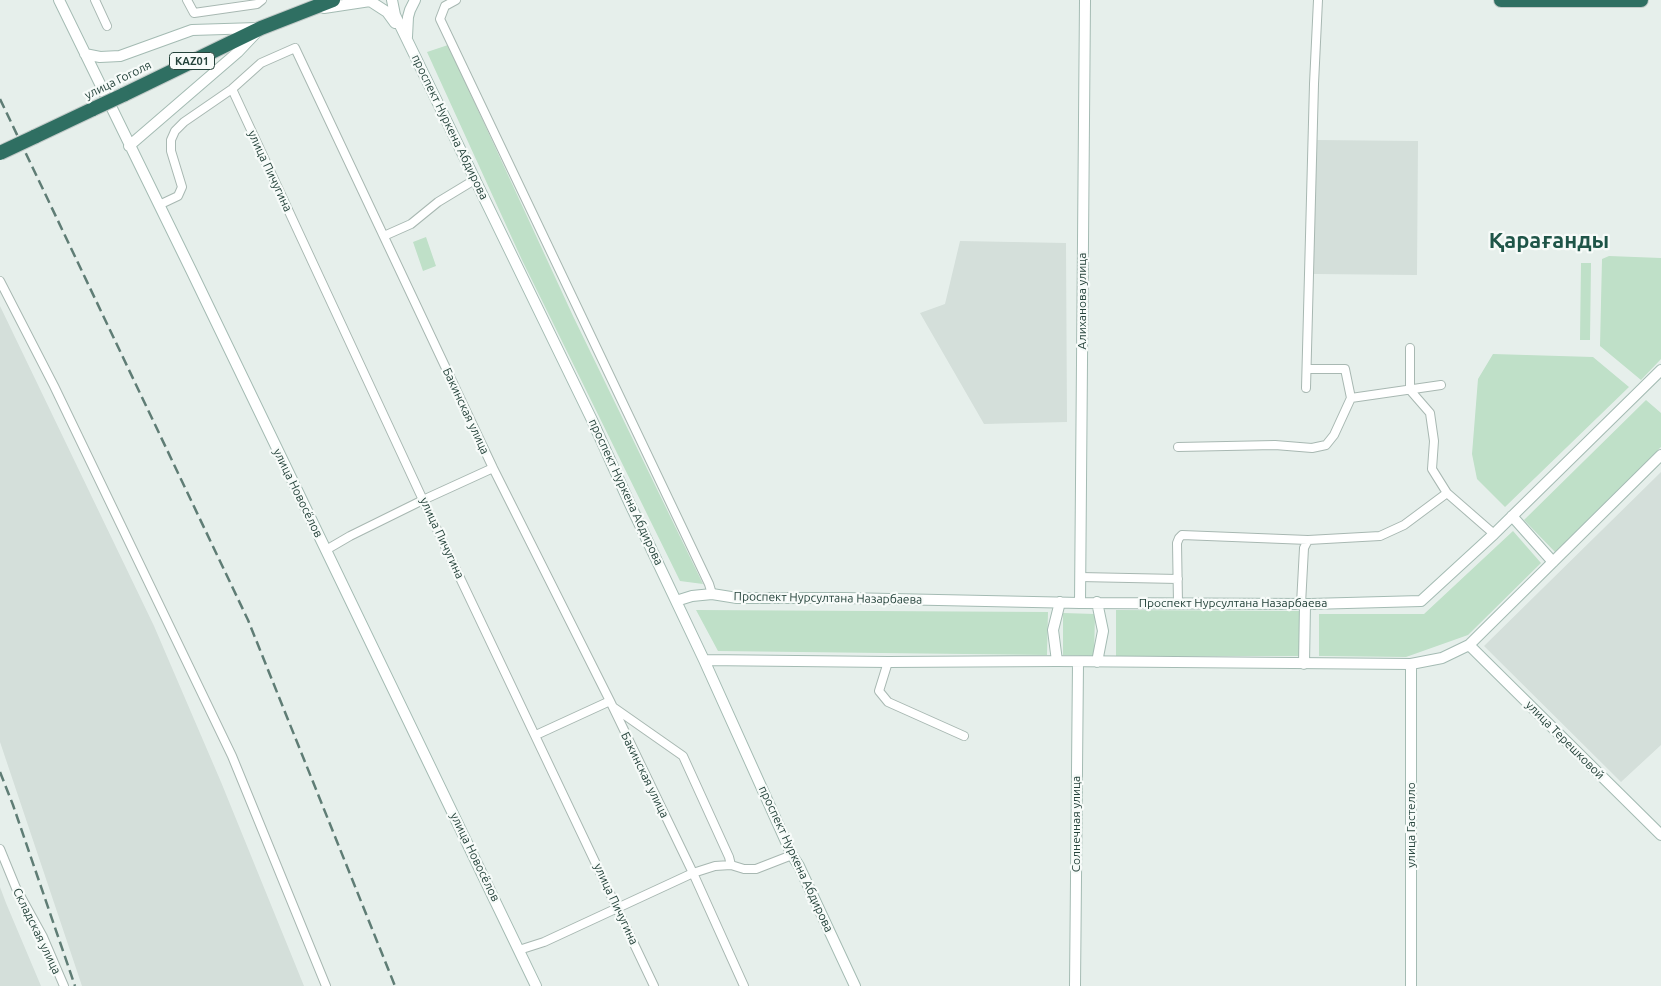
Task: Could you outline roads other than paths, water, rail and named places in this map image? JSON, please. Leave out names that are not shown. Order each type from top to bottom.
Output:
[{"type":"highway","name":"улица Гоголя","points":[[0,153],[261,28],[333,0]]},
{"type":"highway","points":[[1500,0],[1641,0]]},
{"type":"main road","name":"улица Новосёлов","points":[[58,0],[536,986]]},
{"type":"main road","name":"проспект Нуркена Абдирова","points":[[392,0],[395,15],[592,420],[704,660],[792,855],[799,866],[855,986]]},
{"type":"main road","points":[[405,34],[408,17],[415,0]]},
{"type":"main road","name":"Алиханова улица","points":[[1080,603],[1084,0]]},
{"type":"main road","points":[[317,5],[370,2],[387,12],[405,34]]},
{"type":"main road","points":[[85,54],[100,57],[120,56],[192,30],[261,28]]},
{"type":"main road","points":[[129,146],[238,52],[261,28]]},
{"type":"main road","name":"Проспект Нурсултана Назарбаева","points":[[676,601],[692,596],[712,594],[737,598],[844,598],[1080,603],[1303,604],[1421,601],[1494,534],[1661,370]]},
{"type":"main road","points":[[704,660],[1411,664],[1442,658],[1469,645],[1661,456]]},
{"type":"main road","points":[[1512,516],[1553,562]]},
{"type":"main road","points":[[1057,661],[1053,630],[1060,602]]},
{"type":"main road","points":[[1097,662],[1103,631],[1098,602]]},
{"type":"main road","points":[[1303,604],[1304,664]]},
{"type":"main road","name":"улица Терешковой","points":[[1469,645],[1661,836]]},
{"type":"main road","name":"Солнечная улица","points":[[1075,986],[1078,663]]},
{"type":"main road","name":"улица Гастелло","points":[[1411,664],[1411,986]]},
{"type":"street","points":[[95,0],[107,26]]},
{"type":"street","points":[[187,0],[194,13],[257,4],[262,0]]},
{"type":"street","points":[[456,0],[445,6],[440,19],[712,594]]},
{"type":"street","points":[[1306,388],[1318,0]]},
{"type":"street","name":"Бакинская улица","points":[[159,205],[178,196],[182,187],[171,151],[171,140],[175,131],[184,122],[232,89],[262,63],[294,48],[493,468],[611,703],[693,873],[744,986]]},
{"type":"street","name":"улица Пичугина","points":[[232,89],[654,986]]},
{"type":"street","points":[[384,236],[411,224],[438,202],[476,179]]},
{"type":"street","points":[[0,281],[54,386],[232,756],[326,986]]},
{"type":"street","points":[[1410,348],[1410,390],[1430,413],[1434,441],[1432,470],[1447,493],[1494,534]]},
{"type":"street","points":[[1178,446],[1275,445],[1312,448],[1326,445],[1334,435],[1351,398],[1345,368],[1307,369]]},
{"type":"street","points":[[1351,398],[1440,385]]},
{"type":"street","points":[[326,550],[350,536],[493,468]]},
{"type":"street","points":[[1178,602],[1177,543],[1178,538],[1182,535],[1308,540],[1380,536],[1404,525],[1447,493]]},
{"type":"street","points":[[1303,604],[1304,548],[1308,540]]},
{"type":"street","points":[[1080,577],[1178,579]]},
{"type":"street","points":[[888,662],[879,690],[888,702],[964,736]]},
{"type":"street","points":[[536,735],[611,703],[683,756],[731,865]]},
{"type":"street","name":"Складская улица","points":[[0,849],[16,888],[43,937],[64,986]]},
{"type":"street","points":[[519,950],[544,942],[693,873],[715,866],[731,865],[744,869],[756,869],[792,855]]},
{"type":"railway","points":[[0,99],[248,620],[395,986]]},
{"type":"railway","points":[[0,772],[75,986]]},
{"type":"district","name":"Қарағанды","points":[[1549,241]]}]
